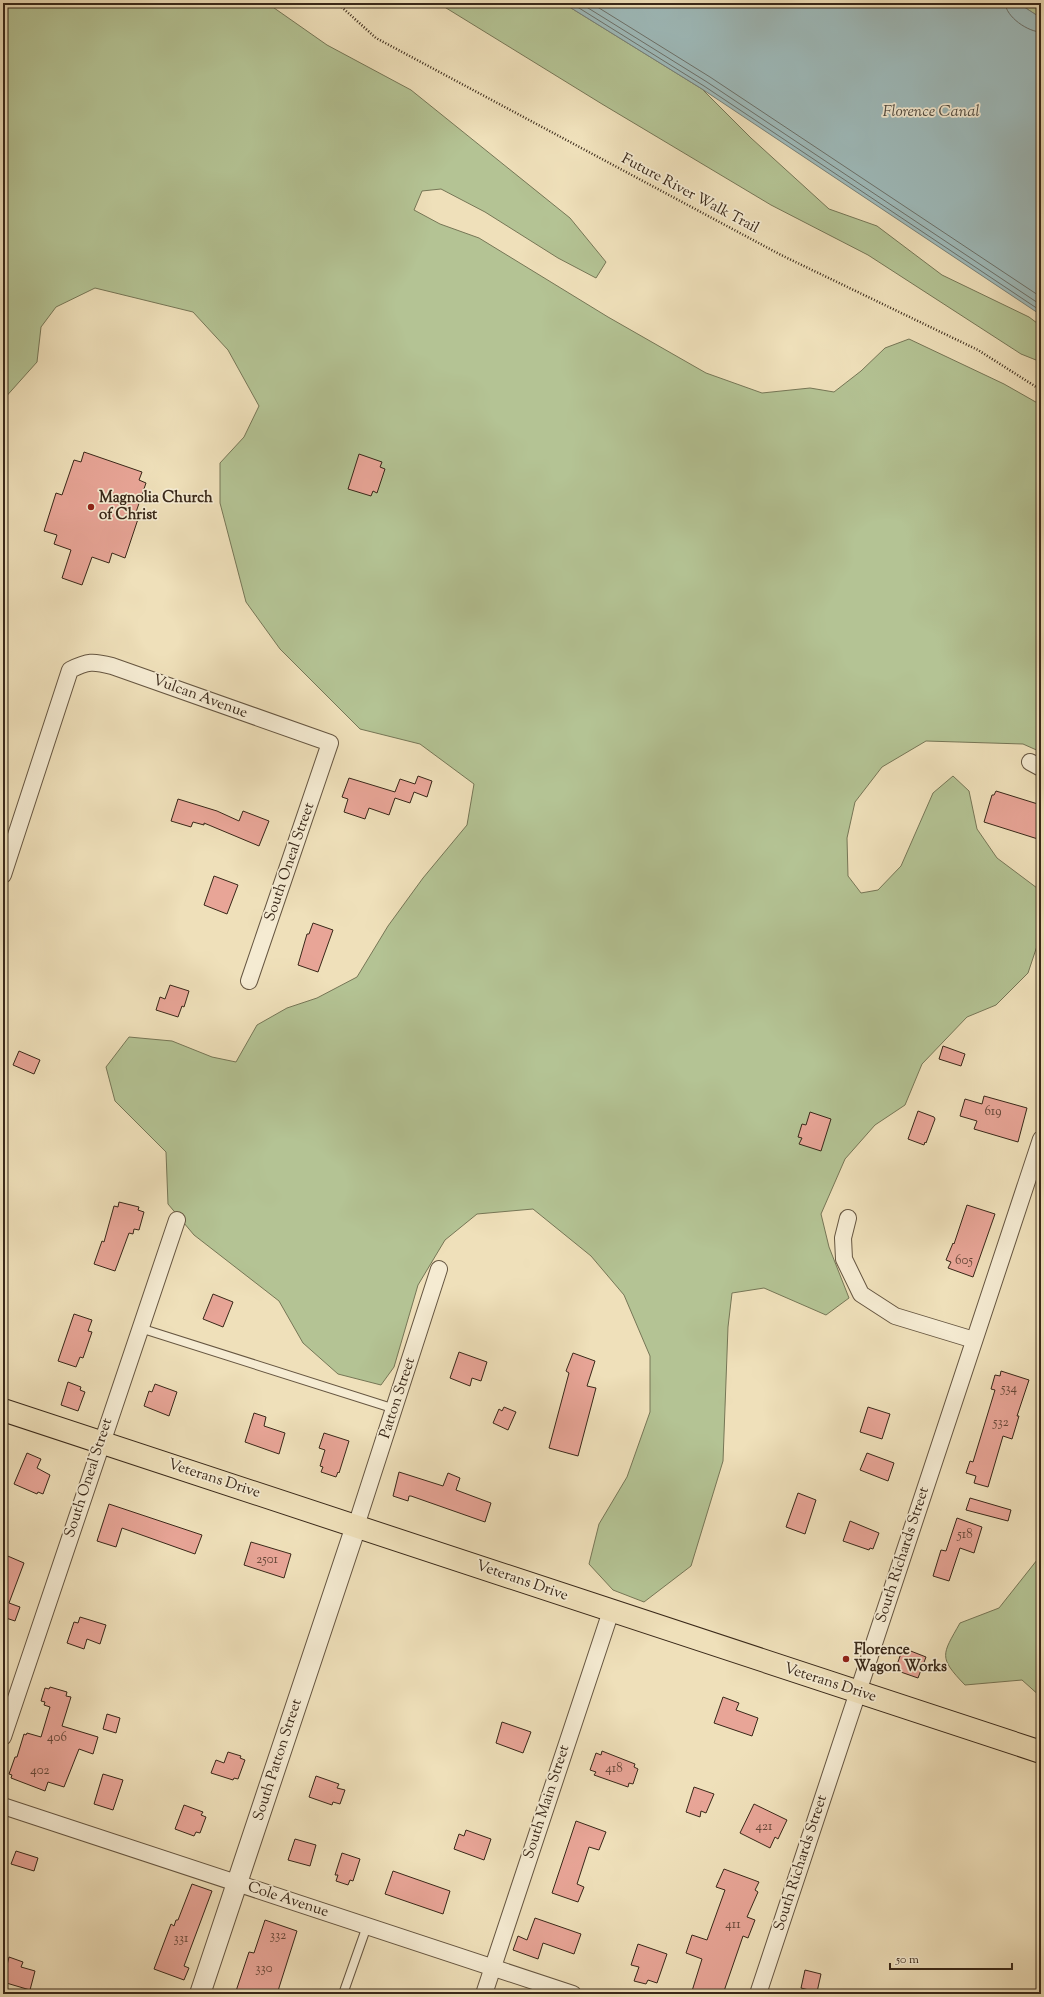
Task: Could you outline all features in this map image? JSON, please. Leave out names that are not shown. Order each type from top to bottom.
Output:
[{"type":"main road","name":"Veterans Drive","points":[[3,1410],[1041,1752]]},
{"type":"street","name":"Vulcan Avenue","points":[[3,875],[70,670],[84,663],[94,661],[112,666],[330,743]]},
{"type":"street","name":"South Oneal Street","points":[[249,981],[330,743]]},
{"type":"street","name":"South Richards Street","points":[[758,1994],[1041,1139]]},
{"type":"street","points":[[848,1218],[843,1238],[844,1259],[861,1294],[895,1316],[974,1340]]},
{"type":"street","name":"South Oneal Street","points":[[3,1737],[177,1220]]},
{"type":"street","name":"Patton Street","points":[[356,1526],[439,1269]]},
{"type":"street","name":"South Patton Street","points":[[200,1994],[356,1526]]},
{"type":"street","name":"South Main Street","points":[[484,1994],[611,1611]]},
{"type":"street","name":"Cole Avenue","points":[[3,1806],[574,1994]]},
{"type":"lane","points":[[140,1328],[394,1409]]},
{"type":"lane","points":[[343,1994],[367,1926]]},
{"type":"path","name":"Future River Walk Trail","points":[[337,3],[376,38],[781,255],[978,350],[1041,390]]},
{"type":"green space","points":[[3,3],[267,3],[327,45],[411,90],[570,218],[606,262],[596,278],[558,258],[485,212],[441,189],[422,191],[414,210],[440,224],[479,238],[608,317],[706,373],[762,393],[810,388],[834,392],[861,371],[885,348],[909,339],[1004,384],[1041,405],[1041,752],[1023,744],[926,741],[882,767],[855,802],[847,838],[848,876],[861,893],[878,890],[901,866],[933,793],[953,776],[969,791],[977,829],[997,858],[1041,891],[1041,934],[1028,973],[996,1005],[967,1017],[922,1064],[905,1105],[875,1125],[845,1159],[821,1214],[829,1247],[849,1298],[826,1315],[764,1288],[732,1293],[728,1327],[723,1461],[691,1566],[644,1602],[613,1590],[589,1564],[599,1524],[627,1477],[650,1412],[650,1356],[624,1295],[591,1256],[533,1209],[477,1214],[445,1240],[418,1285],[394,1367],[381,1385],[338,1374],[303,1343],[279,1301],[194,1235],[168,1204],[166,1152],[115,1101],[106,1067],[129,1037],[172,1041],[212,1057],[236,1062],[257,1025],[287,1008],[317,998],[357,977],[388,926],[423,878],[467,825],[474,784],[420,744],[360,729],[280,649],[246,602],[220,503],[220,463],[244,437],[259,406],[228,350],[193,312],[95,288],[56,307],[41,327],[37,362],[3,400]]},
{"type":"green space","points":[[438,3],[563,3],[702,89],[751,138],[829,209],[877,226],[942,275],[1029,317],[1041,326],[1041,362],[1021,354],[868,255],[771,205],[602,104]]},
{"type":"green space","points":[[1018,3],[1041,3],[1041,18]]},
{"type":"green space","points":[[1041,1555],[1041,1697],[1022,1680],[965,1685],[950,1668],[946,1656],[949,1642],[960,1623],[999,1608]]},
{"type":"water","name":"Florence Canal","points":[[563,3],[1018,3],[1041,18],[1041,315],[702,89]]},
{"type":"building","name":"Magnolia Church of Christ","points":[[84,452],[142,472],[139,480],[146,483],[134,518],[138,519],[125,558],[112,553],[109,563],[92,557],[82,585],[62,578],[71,550],[54,544],[57,535],[44,531],[56,493],[62,495],[74,460],[81,462]]},
{"type":"building","points":[[359,454],[382,462],[380,467],[385,469],[377,493],[373,491],[371,496],[348,489]]},
{"type":"building","points":[[418,776],[432,781],[427,797],[414,792],[410,803],[395,798],[389,815],[369,808],[365,819],[344,812],[348,799],[342,797],[349,778],[395,792],[400,779],[415,784]]},
{"type":"building","points":[[996,791],[1041,805],[1041,840],[984,822],[992,795],[994,795]]},
{"type":"building","points":[[178,799],[217,811],[239,821],[243,811],[269,821],[259,846],[204,823],[204,825],[193,822],[191,827],[171,821]]},
{"type":"building","points":[[214,876],[238,885],[227,914],[204,905]]},
{"type":"building","points":[[313,923],[333,930],[318,972],[298,965],[307,934],[309,934]]},
{"type":"building","points":[[170,985],[189,991],[184,1007],[182,1006],[178,1017],[156,1010],[160,997],[165,999]]},
{"type":"building","points":[[943,1046],[965,1054],[961,1066],[939,1059]]},
{"type":"building","points":[[19,1051],[40,1060],[34,1074],[13,1065]]},
{"type":"building","points":[[984,1096],[1027,1108],[1018,1142],[974,1129],[977,1121],[960,1116],[965,1099],[982,1104]]},
{"type":"building","points":[[918,1111],[934,1117],[935,1119],[924,1145],[908,1139]]},
{"type":"building","points":[[810,1112],[831,1119],[821,1151],[799,1144],[802,1138],[798,1137],[802,1124],[806,1125]]},
{"type":"building","points":[[119,1202],[139,1207],[138,1210],[144,1212],[139,1230],[134,1229],[133,1234],[129,1233],[115,1271],[94,1264],[102,1241],[104,1242],[114,1206],[118,1207]]},
{"type":"building","points":[[967,1205],[995,1214],[973,1277],[948,1268],[951,1262],[946,1260],[953,1243],[954,1244]]},
{"type":"building","points":[[213,1294],[233,1302],[223,1327],[203,1319]]},
{"type":"building","points":[[74,1314],[92,1320],[88,1331],[92,1332],[83,1358],[80,1357],[76,1367],[58,1361]]},
{"type":"building","points":[[459,1352],[487,1362],[481,1381],[472,1378],[470,1386],[450,1378]]},
{"type":"building","points":[[573,1353],[595,1361],[587,1386],[596,1388],[578,1456],[549,1448],[569,1373],[566,1371]]},
{"type":"building","points":[[1001,1371],[1029,1380],[1017,1416],[1019,1416],[1012,1439],[1003,1436],[988,1487],[974,1483],[976,1476],[966,1473],[970,1461],[973,1462],[995,1390],[991,1389],[995,1375],[1000,1376]]},
{"type":"building","points":[[68,1382],[81,1387],[80,1390],[85,1392],[78,1411],[61,1405]]},
{"type":"building","points":[[155,1384],[177,1392],[169,1416],[144,1406],[149,1391],[152,1392]]},
{"type":"building","points":[[504,1407],[516,1412],[508,1430],[493,1423],[499,1409],[502,1411]]},
{"type":"building","points":[[868,1407],[890,1414],[882,1439],[860,1432]]},
{"type":"building","points":[[254,1413],[266,1417],[264,1426],[285,1433],[279,1454],[245,1442]]},
{"type":"building","points":[[324,1433],[349,1441],[339,1473],[338,1472],[336,1477],[321,1472],[323,1467],[320,1466],[325,1450],[319,1448]]},
{"type":"building","points":[[27,1453],[41,1459],[37,1468],[50,1475],[43,1494],[38,1492],[37,1494],[14,1484]]},
{"type":"building","points":[[867,1453],[894,1463],[888,1481],[860,1470]]},
{"type":"building","points":[[399,1472],[443,1486],[448,1473],[460,1478],[456,1490],[491,1503],[485,1522],[411,1496],[409,1496],[408,1501],[393,1496]]},
{"type":"building","points":[[798,1493],[816,1500],[805,1534],[786,1527]]},
{"type":"building","points":[[970,1498],[1011,1510],[1008,1521],[966,1510]]},
{"type":"building","points":[[109,1504],[202,1535],[195,1554],[122,1528],[116,1547],[97,1541]]},
{"type":"building","points":[[957,1518],[982,1527],[974,1553],[960,1548],[949,1581],[933,1576],[941,1550],[946,1551]]},
{"type":"building","points":[[850,1521],[879,1533],[873,1549],[870,1548],[869,1550],[843,1541]]},
{"type":"building","points":[[251,1542],[291,1554],[284,1578],[244,1565]]},
{"type":"building","points":[[3,1554],[24,1563],[9,1603],[20,1607],[15,1621],[3,1617]]},
{"type":"building","points":[[80,1617],[106,1625],[100,1644],[87,1639],[84,1649],[67,1643],[74,1622],[78,1623]]},
{"type":"building","points":[[903,1648],[926,1657],[918,1678],[895,1670]]},
{"type":"building","points":[[50,1687],[67,1692],[66,1696],[71,1697],[62,1726],[98,1737],[93,1754],[79,1749],[64,1787],[48,1782],[45,1791],[11,1778],[12,1775],[9,1774],[15,1757],[17,1757],[24,1734],[26,1735],[27,1733],[41,1737],[50,1707],[44,1705],[45,1702],[41,1701],[45,1688],[49,1689]]},
{"type":"building","points":[[723,1697],[739,1703],[736,1710],[758,1718],[752,1736],[714,1723]]},
{"type":"building","points":[[107,1714],[120,1718],[116,1733],[103,1729]]},
{"type":"building","points":[[502,1722],[531,1732],[523,1753],[496,1743]]},
{"type":"building","points":[[602,1751],[635,1764],[634,1767],[638,1769],[633,1784],[629,1783],[628,1787],[594,1775],[596,1772],[590,1770],[596,1753],[601,1755]]},
{"type":"building","points":[[228,1752],[241,1756],[240,1758],[245,1760],[238,1779],[234,1778],[233,1780],[211,1773],[216,1760],[224,1763]]},
{"type":"building","points":[[103,1774],[123,1780],[113,1810],[94,1804]]},
{"type":"building","points":[[316,1776],[339,1784],[337,1788],[345,1790],[340,1804],[333,1802],[332,1805],[309,1797]]},
{"type":"building","points":[[694,1787],[714,1794],[706,1813],[701,1811],[700,1817],[686,1812]]},
{"type":"building","points":[[754,1804],[787,1820],[778,1839],[775,1837],[770,1848],[740,1833]]},
{"type":"building","points":[[184,1805],[203,1812],[201,1815],[206,1817],[200,1833],[196,1832],[194,1836],[175,1829]]},
{"type":"building","points":[[576,1821],[606,1832],[599,1850],[589,1847],[577,1884],[584,1887],[578,1902],[552,1893]]},
{"type":"building","points":[[466,1830],[491,1839],[484,1860],[454,1849],[459,1834],[464,1836]]},
{"type":"building","points":[[295,1839],[316,1845],[310,1866],[288,1860]]},
{"type":"building","points":[[16,1851],[38,1858],[34,1871],[11,1864]]},
{"type":"building","points":[[342,1853],[360,1859],[353,1881],[350,1880],[348,1885],[336,1881],[338,1875],[335,1875]]},
{"type":"building","points":[[724,1869],[759,1882],[755,1890],[758,1892],[747,1917],[755,1920],[748,1938],[743,1936],[723,1994],[702,1994],[692,1991],[702,1959],[686,1953],[692,1935],[707,1940],[725,1890],[716,1887]]},
{"type":"building","points":[[393,1871],[450,1891],[443,1914],[385,1894]]},
{"type":"building","points":[[192,1884],[212,1891],[184,1966],[189,1968],[184,1980],[154,1969],[171,1924],[174,1926],[176,1920],[178,1920]]},
{"type":"building","points":[[535,1918],[581,1934],[574,1954],[543,1943],[538,1959],[513,1950],[518,1936],[527,1940]]},
{"type":"building","points":[[265,1920],[297,1931],[277,1994],[235,1994],[249,1952],[254,1953]]},
{"type":"building","points":[[638,1944],[667,1954],[657,1983],[648,1980],[646,1984],[634,1981],[639,1967],[631,1965]]},
{"type":"building","points":[[9,1957],[23,1962],[21,1967],[35,1971],[30,1990],[3,1982]]},
{"type":"building","points":[[805,1970],[821,1974],[817,1992],[801,1988]]},
{"type":"place","name":"Magnolia Church of Christ","points":[[91,507]]},
{"type":"place","name":"Florence Wagon Works","points":[[846,1659]]}]
